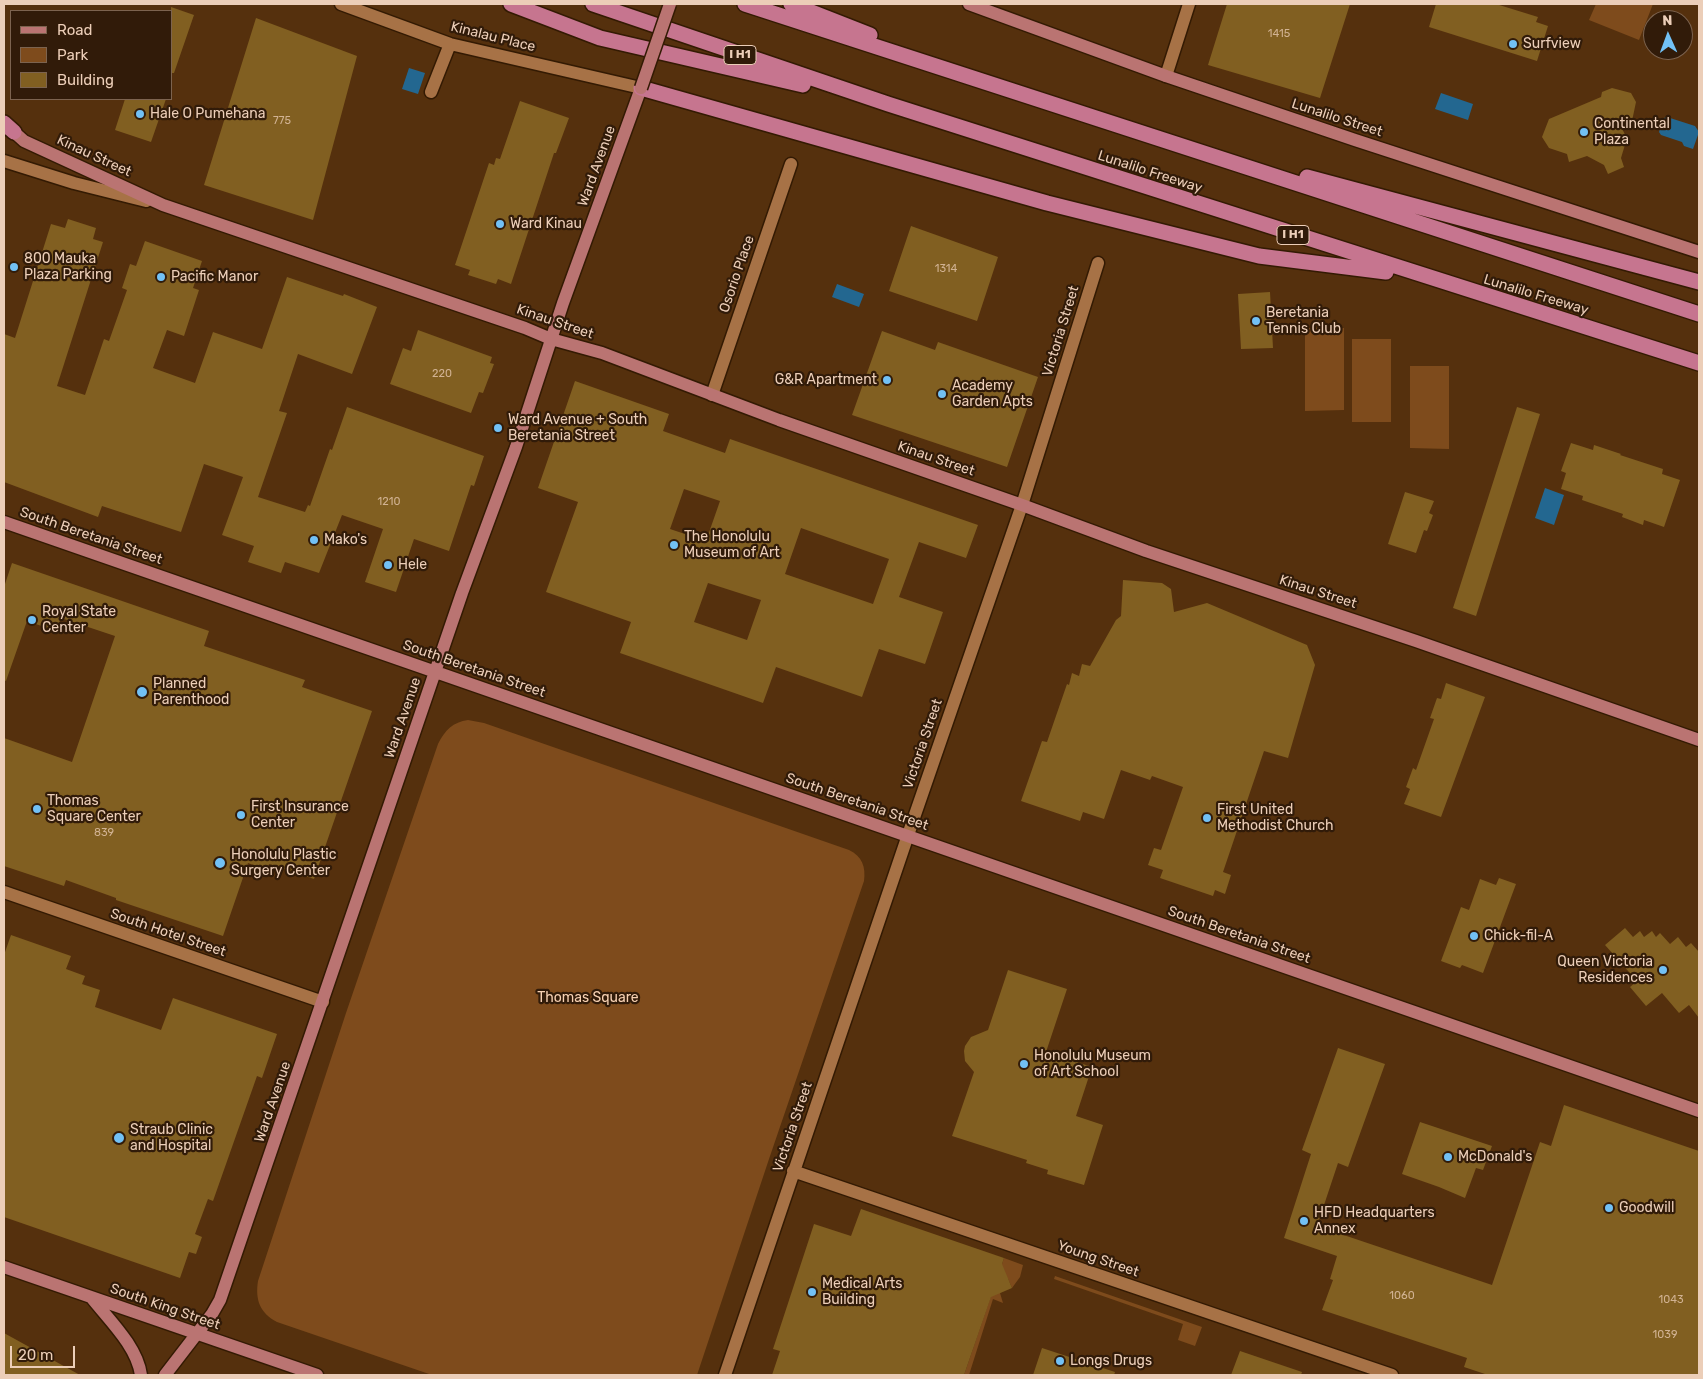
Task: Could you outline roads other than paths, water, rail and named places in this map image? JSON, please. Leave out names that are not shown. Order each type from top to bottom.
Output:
[{"type":"highway","points":[[511,4],[600,38],[888,104]]},
{"type":"highway","name":"Lunalilo Freeway","points":[[593,4],[888,104],[1699,364]]},
{"type":"highway","points":[[746,4],[1699,314]]},
{"type":"highway","points":[[792,4],[1021,94]]},
{"type":"highway","points":[[641,88],[1047,202],[1259,256],[1422,276]]},
{"type":"highway","points":[[1142,133],[1699,282]]},
{"type":"main road","name":"Ward Avenue","points":[[165,1375],[212,1314],[220,1300],[462,593],[516,447],[551,339],[670,4]]},
{"type":"main road","name":"Lunalilo Street","points":[[968,4],[1166,76],[1354,140],[1699,252]]},
{"type":"main road","name":"Kinau Street","points":[[7,127],[24,141],[163,205],[516,325],[551,339],[602,354],[1146,551],[1410,639],[1699,740]]},
{"type":"main road","name":"South Beretania Street","points":[[4,522],[1699,1111]]},
{"type":"main road","name":"South King Street","points":[[4,1267],[317,1375]]},
{"type":"main road","points":[[91,1297],[134,1352],[141,1375]]},
{"type":"street","name":"Kinalau Place","points":[[341,4],[450,44],[641,88]]},
{"type":"street","points":[[1166,76],[1189,4]]},
{"type":"street","points":[[430,92],[450,44]]},
{"type":"street","name":"Kinau Street","points":[[4,161],[74,183],[163,205]]},
{"type":"street","name":"Osorio Place","points":[[712,395],[791,164]]},
{"type":"street","name":"Victoria Street","points":[[725,1375],[793,1171],[1022,505],[1098,263]]},
{"type":"street","name":"South Hotel Street","points":[[4,892],[323,1002]]},
{"type":"street","name":"Young Street","points":[[793,1171],[1392,1375]]},
{"type":"water","points":[[409,68],[425,73],[418,94],[402,89]]},
{"type":"water","points":[[1441,93],[1473,104],[1468,120],[1435,109]]},
{"type":"water","points":[[1667,117],[1695,126],[1699,132],[1693,149],[1684,146],[1682,142],[1661,135],[1659,132],[1664,118]]},
{"type":"water","points":[[837,284],[864,294],[859,307],[832,297]]},
{"type":"water","points":[[1545,488],[1564,495],[1554,525],[1535,518]]},
{"type":"place","name":"Surfview","points":[[1513,44]]},
{"type":"place","name":"Hale O Pumehana","points":[[140,114]]},
{"type":"place","name":"Continental Plaza","points":[[1584,132]]},
{"type":"place","name":"Ward Kinau","points":[[500,224]]},
{"type":"place","name":"800 Mauka Plaza Parking","points":[[14,267]]},
{"type":"place","name":"Pacific Manor","points":[[161,277]]},
{"type":"place","name":"Beretania Tennis Club","points":[[1256,321]]},
{"type":"place","name":"G&R Apartment","points":[[887,380]]},
{"type":"place","name":"Academy Garden Apts","points":[[942,394]]},
{"type":"place","name":"Ward Avenue + South Beretania Street","points":[[498,428]]},
{"type":"place","name":"Mako's","points":[[314,540]]},
{"type":"place","name":"The Honolulu Museum of Art","points":[[674,545]]},
{"type":"place","name":"Hele","points":[[388,565]]},
{"type":"place","name":"Royal State Center","points":[[32,620]]},
{"type":"place","name":"Planned Parenthood","points":[[142,692]]},
{"type":"place","name":"Thomas Square Center","points":[[37,809]]},
{"type":"place","name":"First Insurance Center","points":[[241,815]]},
{"type":"place","name":"First United Methodist Church","points":[[1207,818]]},
{"type":"place","name":"Honolulu Plastic Surgery Center","points":[[220,863]]},
{"type":"place","name":"Chick-fil-A","points":[[1474,936]]},
{"type":"place","name":"Queen Victoria Residences","points":[[1663,970]]},
{"type":"place","name":"Honolulu Museum of Art School","points":[[1024,1064]]},
{"type":"place","name":"Straub Clinic and Hospital","points":[[119,1138]]},
{"type":"place","name":"McDonald's","points":[[1448,1157]]},
{"type":"place","name":"Goodwill","points":[[1609,1208]]},
{"type":"place","name":"HFD Headquarters Annex","points":[[1304,1221]]},
{"type":"place","name":"Medical Arts Building","points":[[812,1292]]},
{"type":"place","name":"Longs Drugs","points":[[1060,1361]]},
{"type":"park label","name":"Thomas Square","points":[[588,998]]}]
